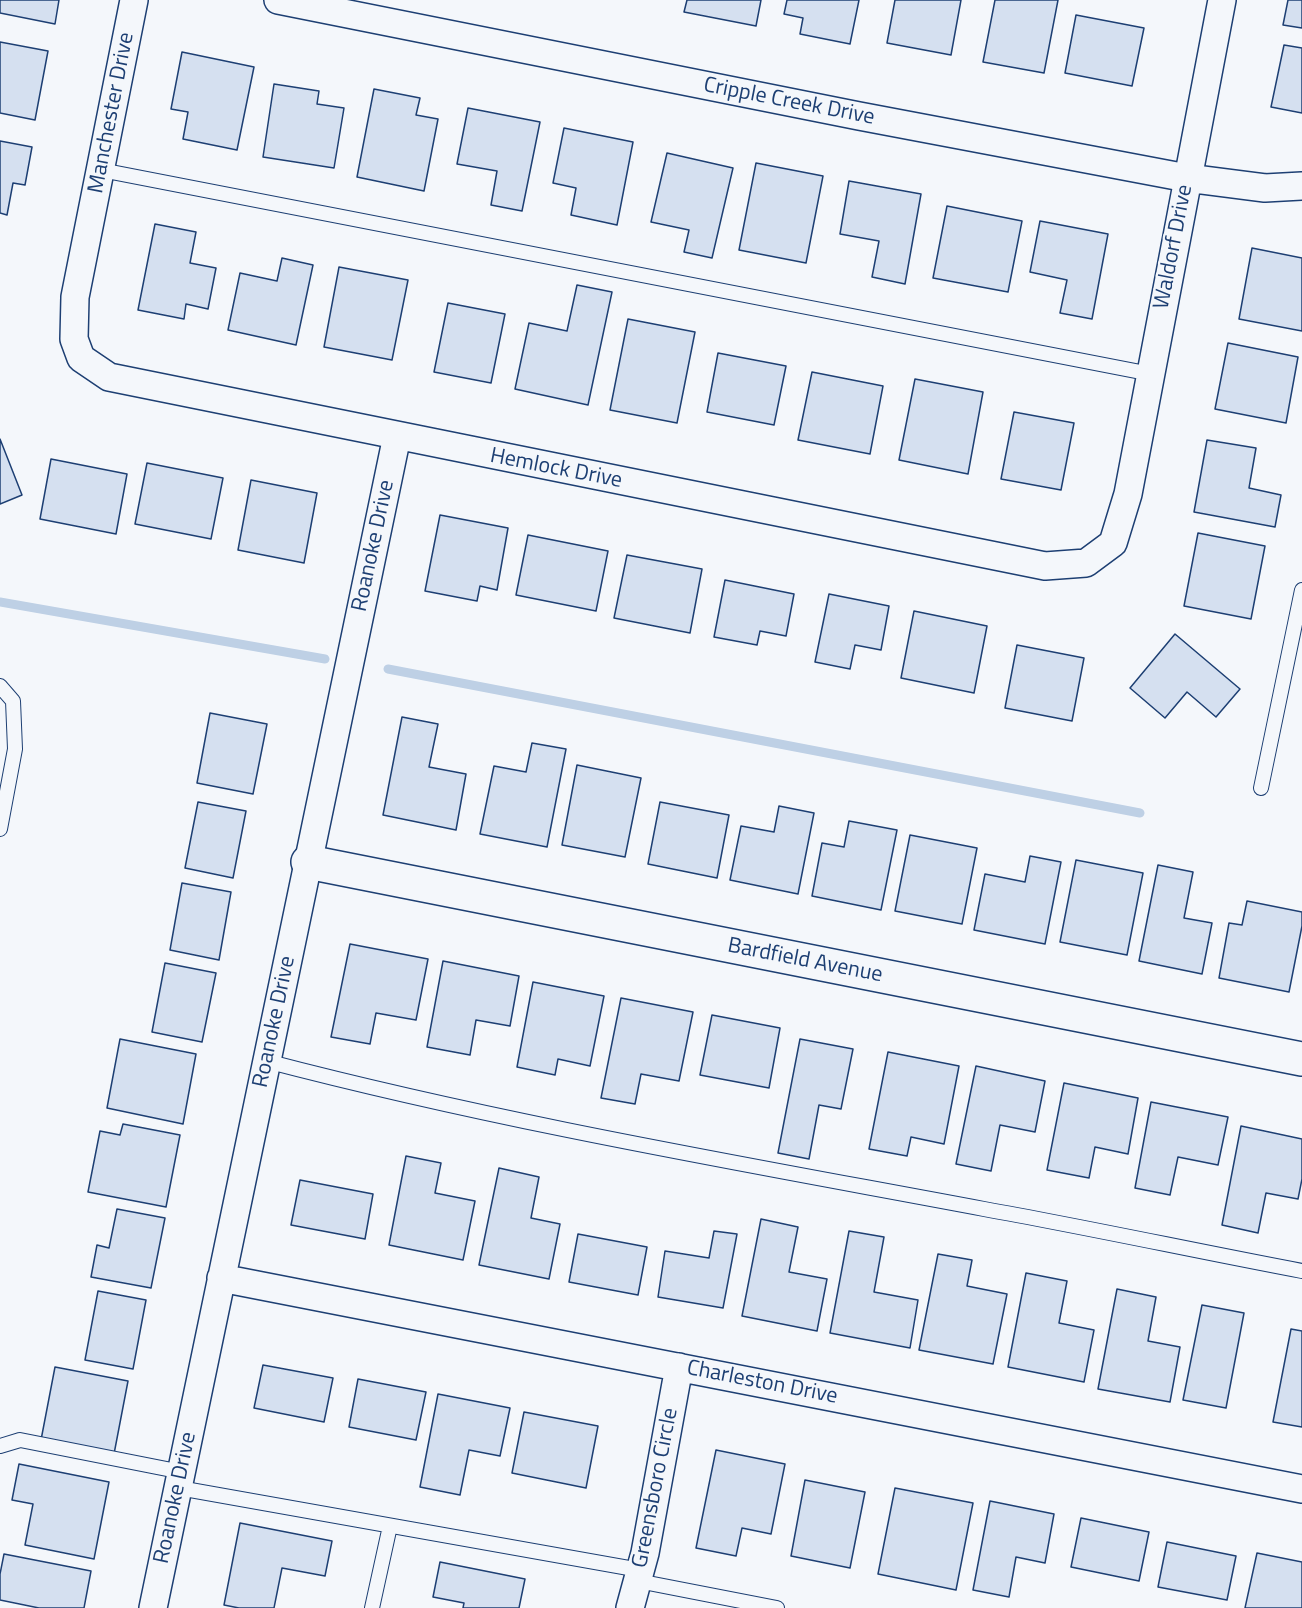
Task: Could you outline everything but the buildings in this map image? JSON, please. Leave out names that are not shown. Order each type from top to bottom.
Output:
[{"type":"street","name":"Manchester Drive","points":[[90,226],[134,0]]},
{"type":"street","name":"Cripple Creek Drive","points":[[278,0],[847,114],[1187,178],[1265,188],[1302,186]]},
{"type":"street","name":"Waldorf Drive","points":[[1128,494],[1222,0]]},
{"type":"street","name":"Hemlock Drive","points":[[90,226],[75,297],[74,339],[81,358],[109,377],[1045,567],[1086,563],[1113,543],[1128,494]]},
{"type":"street","name":"Roanoke Drive","points":[[153,1608],[396,436]]},
{"type":"street","name":"Bardfield Avenue","points":[[308,862],[1302,1059]]},
{"type":"street","name":"Charleston Drive","points":[[221,1278],[1302,1489]]},
{"type":"street","name":"Greensboro Circle","points":[[630,1608],[639,1576],[679,1367]]},
{"type":"lane","points":[[101,171],[1151,374]]},
{"type":"lane","points":[[1261,788],[1302,590]]},
{"type":"lane","points":[[0,686],[13,701],[15,748],[0,829]]},
{"type":"lane","points":[[266,1061],[351,1083],[670,1151],[988,1209],[1302,1271]]},
{"type":"lane","points":[[0,1446],[20,1440],[180,1480],[390,1526],[639,1576],[777,1608]]},
{"type":"lane","points":[[372,1608],[390,1526]]},
{"type":"waterway","points":[[0,602],[325,659]]},
{"type":"waterway","points":[[388,669],[1140,813]]}]
